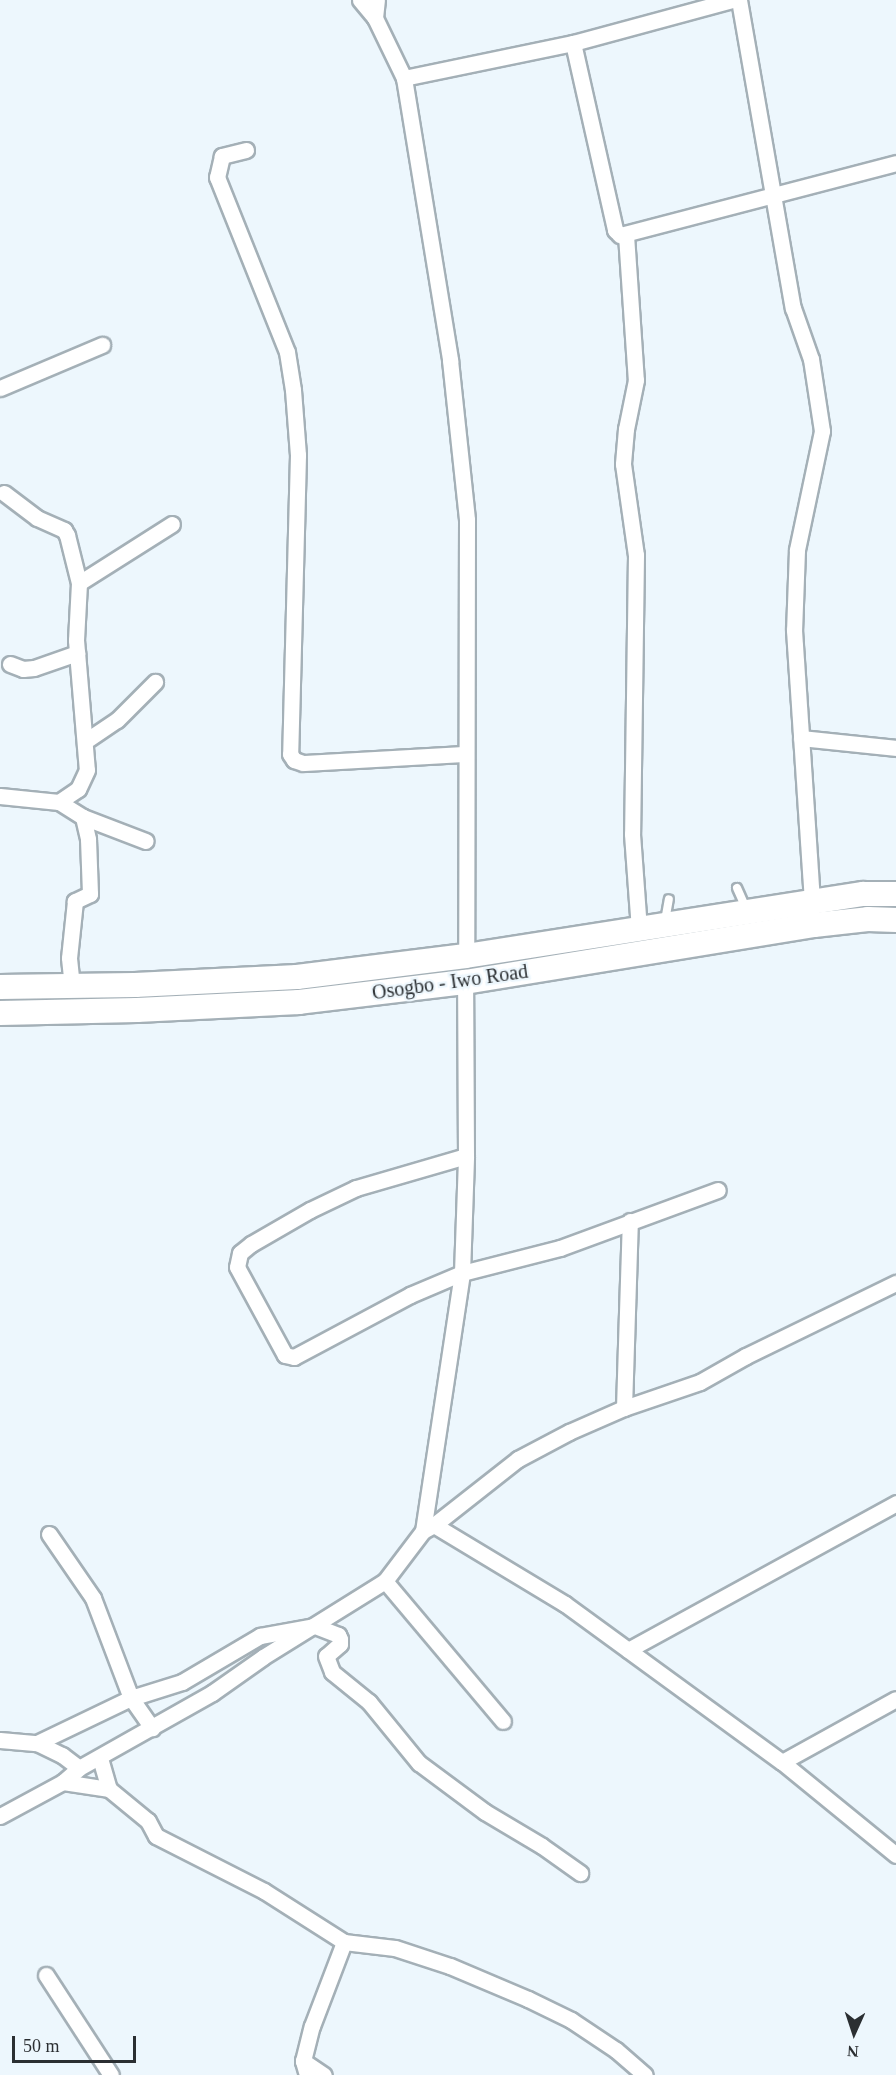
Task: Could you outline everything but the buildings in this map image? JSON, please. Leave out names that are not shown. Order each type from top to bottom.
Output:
[{"type":"main road","name":"Osogbo - Iwo Road","points":[[0,987],[297,977],[466,957],[812,901],[863,894],[896,894]]},
{"type":"main road","name":"Osogbo - Iwo Road","points":[[0,1013],[137,1010],[299,1002],[465,982],[814,925],[868,919],[896,920]]},
{"type":"street","points":[[360,0],[375,18],[404,78],[450,360],[467,520],[466,957]]},
{"type":"street","points":[[375,18],[377,0]]},
{"type":"street","points":[[404,78],[573,42],[732,0]]},
{"type":"street","points":[[739,0],[776,195],[794,308],[811,359],[822,430],[797,550],[794,630],[812,901]]},
{"type":"street","points":[[573,42],[615,230],[626,235],[896,163]]},
{"type":"street","points":[[246,150],[222,156],[217,177],[287,352],[293,390],[297,455],[290,754],[294,760],[303,763],[465,754]]},
{"type":"street","points":[[626,235],[636,380],[626,429],[623,464],[636,555],[632,834],[639,929]]},
{"type":"street","points":[[0,388],[102,345]]},
{"type":"street","points":[[4,493],[37,518],[64,530],[68,535],[79,583],[77,653],[87,740],[87,770],[78,789],[78,813],[88,839],[90,894],[75,901],[69,958],[72,986]]},
{"type":"street","points":[[79,583],[172,524]]},
{"type":"street","points":[[10,664],[22,669],[34,668],[77,653]]},
{"type":"street","points":[[87,740],[117,720],[155,682]]},
{"type":"street","points":[[801,738],[896,748]]},
{"type":"street","points":[[59,802],[78,789]]},
{"type":"street","points":[[0,796],[59,802],[78,813],[146,841]]},
{"type":"street","points":[[429,1528],[462,1273],[466,1156],[465,982]]},
{"type":"street","points":[[466,1156],[356,1188],[310,1210],[240,1253],[237,1267],[285,1355],[289,1357],[410,1295],[462,1273],[560,1248],[718,1190]]},
{"type":"street","points":[[624,1408],[630,1221]]},
{"type":"street","points":[[0,1816],[63,1782],[80,1768],[212,1693],[263,1657],[385,1581],[429,1528],[518,1460],[569,1432],[624,1408],[699,1382],[746,1356],[896,1283]]},
{"type":"street","points":[[628,1650],[896,1503]]},
{"type":"street","points":[[429,1528],[565,1604],[782,1762],[896,1855]]},
{"type":"street","points":[[50,1534],[93,1598],[131,1698],[152,1728]]},
{"type":"street","points":[[385,1581],[503,1721]]},
{"type":"street","points":[[37,1743],[131,1698],[182,1682],[260,1636],[315,1626],[338,1635],[340,1639],[340,1644],[326,1656],[332,1671],[369,1702],[419,1763],[485,1812],[542,1846],[579,1874]]},
{"type":"street","points":[[782,1762],[896,1699]]},
{"type":"street","points":[[0,1740],[37,1743],[62,1755],[80,1768]]},
{"type":"street","points":[[100,1758],[109,1789]]},
{"type":"street","points":[[63,1782],[109,1789],[148,1821],[156,1836],[264,1891],[344,1942],[395,1948],[450,1966],[528,1999],[571,2020],[616,2050],[645,2075]]},
{"type":"street","points":[[324,2075],[305,2068],[312,2026],[344,1942]]},
{"type":"street","points":[[46,1975],[111,2075]]},
{"type":"lane","points":[[737,888],[748,912]]},
{"type":"lane","points":[[664,925],[669,898]]}]
